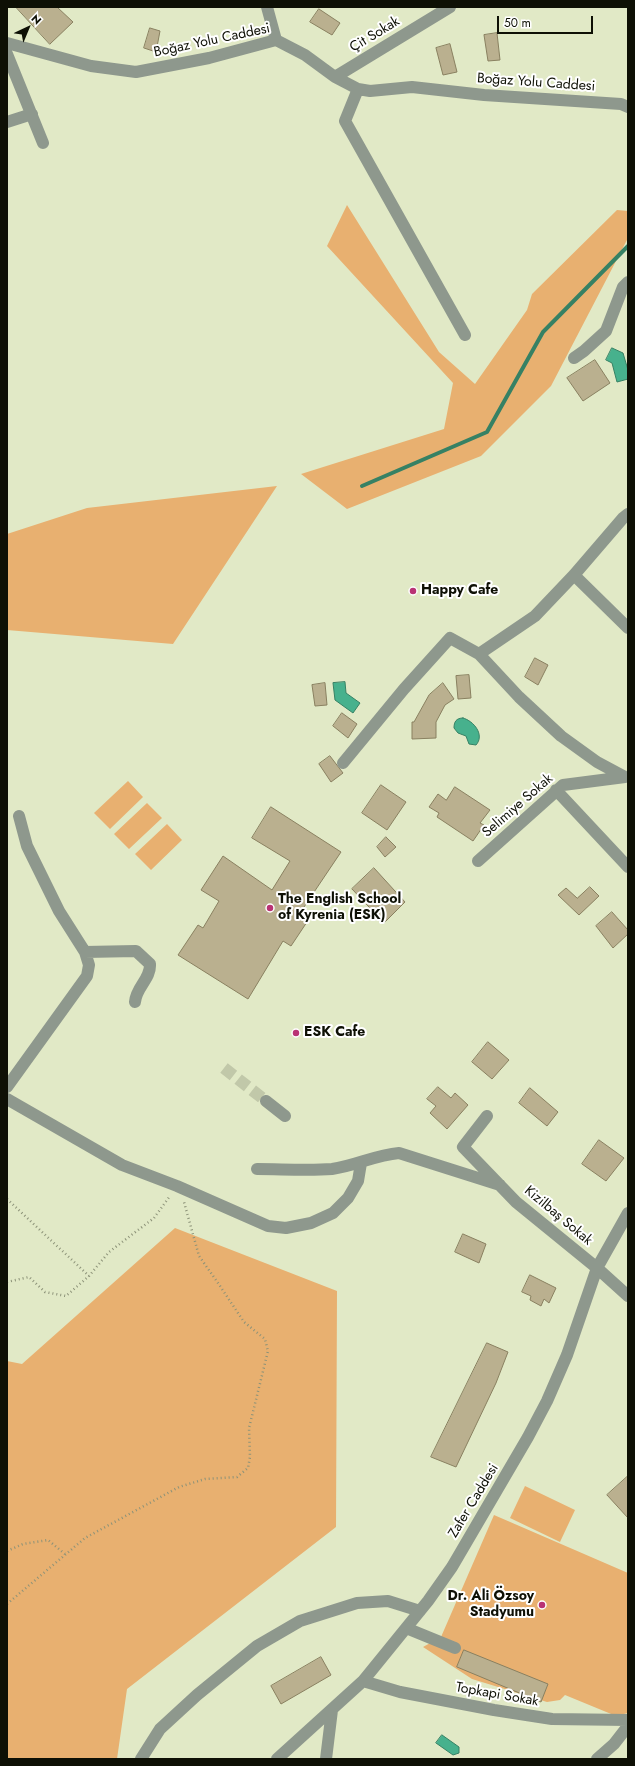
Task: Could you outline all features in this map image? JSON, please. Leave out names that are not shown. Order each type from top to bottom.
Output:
[{"type":"street","points":[[267,7],[276,40]]},
{"type":"street","name":"Çit Sokak","points":[[335,77],[450,7]]},
{"type":"street","name":"Boğaz Yolu Caddesi","points":[[7,43],[91,66],[136,72],[208,58],[276,40],[305,55],[335,77],[358,89],[370,91],[412,87],[484,95],[621,104],[628,107]]},
{"type":"street","points":[[7,54],[43,143]]},
{"type":"street","points":[[358,89],[345,121],[465,335]]},
{"type":"street","points":[[7,122],[32,114]]},
{"type":"street","points":[[574,358],[606,331],[623,288],[628,282]]},
{"type":"street","points":[[479,654],[535,616],[574,575],[622,518],[628,514]]},
{"type":"street","points":[[574,575],[628,628]]},
{"type":"street","points":[[343,763],[404,689],[450,638],[479,654],[519,697],[561,736],[597,762],[627,777]]},
{"type":"street","name":"Selimiye Sokak","points":[[478,861],[563,785],[627,777]]},
{"type":"street","points":[[556,790],[628,867]]},
{"type":"street","points":[[7,1087],[87,976],[88,965],[85,952],[59,911],[27,846],[19,816]]},
{"type":"street","points":[[85,952],[136,951],[143,956],[150,964],[150,972],[136,995],[136,1002]]},
{"type":"street","points":[[7,1098],[122,1165],[177,1186],[268,1226],[286,1228],[311,1223],[333,1213],[348,1198],[358,1181],[361,1163]]},
{"type":"street","points":[[266,1101],[285,1116]]},
{"type":"street","name":"Kizilbaş Sokak","points":[[486,1116],[463,1147],[516,1202],[597,1268],[628,1296]]},
{"type":"street","points":[[257,1168],[332,1169],[361,1163],[382,1154],[399,1153],[501,1186]]},
{"type":"street","name":"Zafer Caddesi","points":[[277,1759],[363,1681],[420,1611],[452,1567],[528,1437],[567,1355],[597,1268],[628,1213]]},
{"type":"street","points":[[141,1759],[160,1729],[197,1695],[257,1646],[300,1622],[357,1603],[388,1601],[420,1611]]},
{"type":"street","points":[[406,1628],[455,1648]]},
{"type":"street","name":"Topkapi Sokak","points":[[363,1681],[400,1692],[494,1710],[552,1719],[628,1720]]},
{"type":"street","points":[[326,1759],[332,1710]]},
{"type":"street","points":[[597,1759],[614,1744],[628,1726]]},
{"type":"path","points":[[7,1282],[29,1277],[44,1292],[66,1296],[89,1276],[109,1252],[154,1218],[177,1186],[187,1208],[199,1256],[244,1322],[265,1339],[268,1352],[249,1428],[250,1457],[248,1468],[237,1477],[205,1479],[179,1487],[85,1538],[7,1604]]},
{"type":"path","points":[[7,1198],[89,1276]]},
{"type":"path","points":[[7,1551],[23,1544],[48,1540],[65,1554]]},
{"type":"shaded area","points":[[347,205],[439,352],[475,384],[527,310],[532,294],[617,210],[628,211],[628,238],[551,386],[481,456],[347,509],[301,474],[444,429],[453,383],[327,246]]},
{"type":"shaded area","points":[[612,348],[623,353],[628,370],[628,379],[617,382],[612,363],[606,360]]},
{"type":"shaded area","points":[[277,486],[173,644],[7,630],[7,534],[87,508]]},
{"type":"shaded area","points":[[345,682],[346,693],[360,703],[353,713],[335,700],[333,683]]},
{"type":"shaded area","points":[[463,718],[471,722],[479,733],[476,745],[469,744],[466,736],[458,733],[454,728],[456,721]]},
{"type":"shaded area","points":[[128,781],[143,797],[110,829],[94,813]]},
{"type":"shaded area","points":[[147,803],[162,818],[129,849],[114,834]]},
{"type":"shaded area","points":[[167,824],[182,840],[151,870],[135,854]]},
{"type":"shaded area","points":[[175,1228],[337,1291],[336,1527],[127,1689],[117,1759],[7,1759],[7,1361],[22,1364]]},
{"type":"shaded area","points":[[525,1486],[575,1510],[560,1542],[510,1518]]},
{"type":"shaded area","name":"Dr. Ali Özsoy Stadyumu","points":[[494,1515],[628,1573],[628,1713],[616,1716],[565,1695],[560,1700],[547,1702],[472,1679],[423,1647],[441,1637]]},
{"type":"shaded area","points":[[442,1735],[459,1747],[459,1753],[453,1755],[436,1743]]},
{"type":"building","points":[[16,7],[57,7],[73,22],[50,44]]},
{"type":"building","points":[[319,9],[340,23],[332,35],[310,22]]},
{"type":"building","points":[[150,28],[160,31],[156,52],[144,48]]},
{"type":"building","points":[[497,33],[500,60],[488,61],[484,35]]},
{"type":"building","points":[[450,44],[457,72],[443,75],[436,48]]},
{"type":"building","points":[[595,360],[610,383],[583,401],[567,378]]},
{"type":"building","points":[[535,658],[548,665],[538,685],[525,677]]},
{"type":"building","points":[[469,675],[471,698],[458,699],[456,676]]},
{"type":"building","points":[[325,683],[327,705],[315,706],[312,685]]},
{"type":"building","points":[[443,683],[454,699],[445,705],[436,722],[436,738],[412,739],[412,722],[414,722],[429,695]]},
{"type":"building","points":[[342,713],[357,724],[348,738],[333,726]]},
{"type":"building","points":[[330,756],[343,773],[331,782],[319,764]]},
{"type":"building","points":[[381,785],[406,802],[387,830],[362,813]]},
{"type":"building","points":[[455,787],[490,810],[480,823],[484,825],[473,841],[437,817],[439,813],[429,807],[438,794],[446,800]]},
{"type":"building","points":[[271,807],[341,852],[302,910],[311,916],[291,946],[283,941],[248,999],[178,955],[198,925],[203,928],[219,901],[201,890],[223,856],[272,890],[290,861],[252,838]]},
{"type":"building","points":[[386,837],[396,847],[385,857],[377,847]]},
{"type":"building","points":[[374,868],[405,902],[384,923],[352,889]]},
{"type":"building","points":[[590,887],[599,896],[579,915],[558,895],[566,888],[577,898]]},
{"type":"building","points":[[612,912],[628,930],[628,934],[613,948],[596,926]]},
{"type":"building","points":[[488,1042],[509,1060],[492,1079],[472,1062]]},
{"type":"building","points":[[438,1087],[451,1098],[455,1093],[468,1105],[447,1129],[430,1113],[436,1106],[427,1099]]},
{"type":"building","points":[[530,1088],[558,1112],[547,1126],[519,1103]]},
{"type":"building","points":[[599,1140],[624,1158],[606,1181],[582,1164]]},
{"type":"building","points":[[463,1234],[486,1244],[479,1263],[455,1252]]},
{"type":"building","points":[[530,1275],[556,1288],[549,1303],[544,1299],[541,1306],[530,1300],[531,1296],[522,1292]]},
{"type":"building","points":[[487,1343],[508,1352],[496,1383],[456,1467],[431,1457]]},
{"type":"building","points":[[628,1476],[628,1518],[607,1495]]},
{"type":"building","points":[[464,1650],[548,1684],[541,1702],[457,1667]]},
{"type":"building","points":[[321,1657],[331,1675],[281,1704],[271,1686]]},
{"type":"waterway","points":[[362,486],[487,432],[543,332],[628,246]]},
{"type":"tunnel","points":[[224,1068],[266,1101]]},
{"type":"place","name":"Happy Cafe","points":[[413,591]]},
{"type":"place","name":"The English School of Kyrenia (ESK)","points":[[270,908]]},
{"type":"place","name":"ESK Cafe","points":[[296,1033]]},
{"type":"place","name":"Dr. Ali Özsoy Stadyumu","points":[[542,1605]]}]
